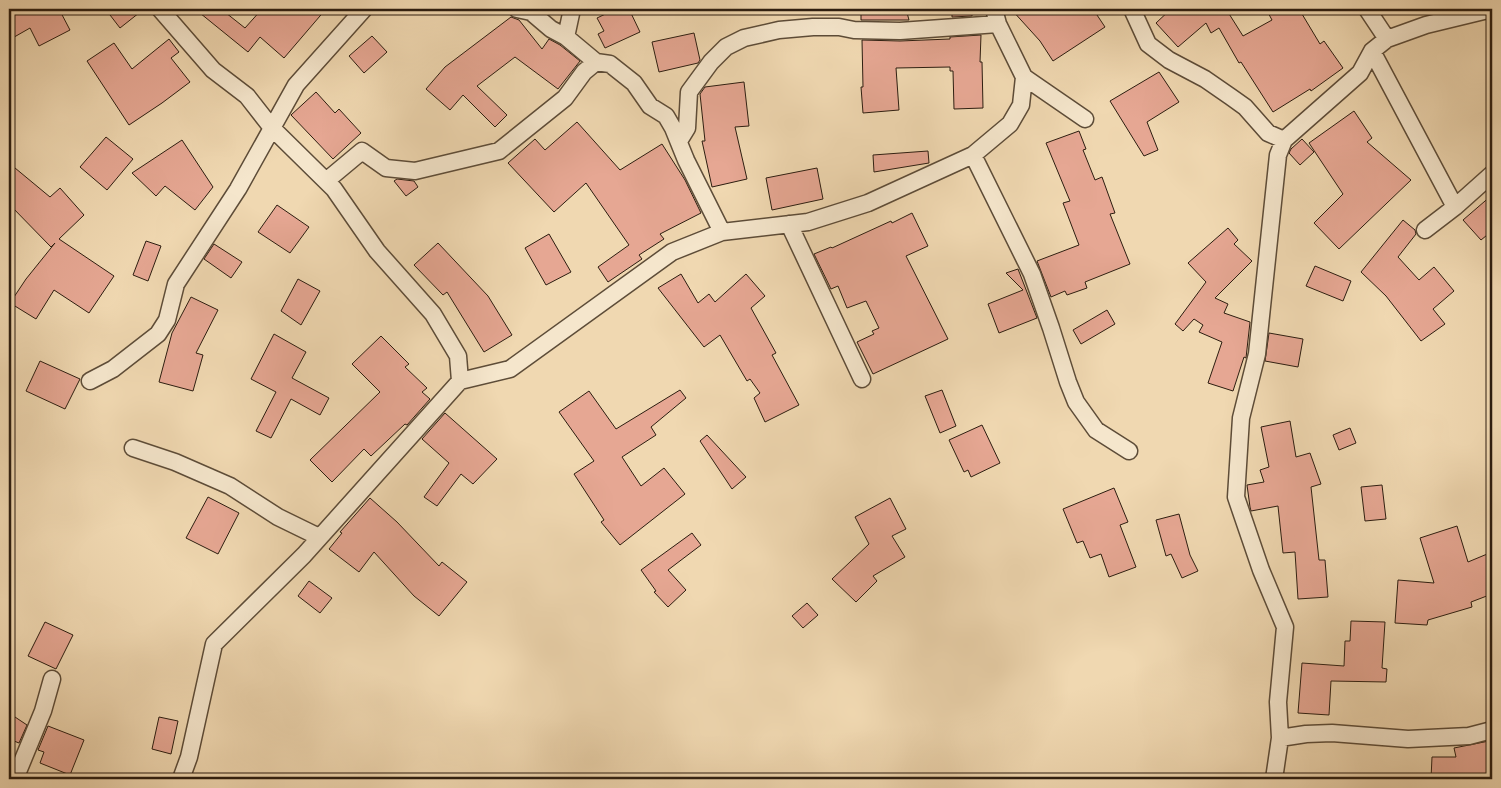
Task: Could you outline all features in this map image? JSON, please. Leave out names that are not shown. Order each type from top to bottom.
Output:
[{"type":"street","points":[[160,9],[213,70],[247,96],[272,128],[334,189],[377,251],[433,314],[458,356],[460,381]]},
{"type":"street","points":[[90,381],[113,369],[158,334],[167,320],[176,284],[238,189],[296,85],[364,9]]},
{"type":"street","points":[[518,9],[530,12],[551,29],[566,37],[596,62],[610,64],[634,83],[650,106],[666,116],[722,232]]},
{"type":"street","points":[[566,37],[572,9]]},
{"type":"street","points":[[1132,9],[1148,44],[1169,60],[1231,96],[1245,107],[1268,133],[1284,140]]},
{"type":"street","points":[[1367,9],[1388,39]]},
{"type":"street","points":[[1274,779],[1280,738],[1278,702],[1285,627],[1261,570],[1236,498],[1241,418],[1257,354],[1278,156],[1284,140],[1360,73],[1372,51],[1388,39],[1426,25],[1492,9]]},
{"type":"street","points":[[181,779],[189,757],[214,644],[304,555],[460,381],[510,369],[672,252],[722,232],[808,222],[868,203],[973,155],[1010,124],[1021,105],[1024,77],[996,16],[900,31],[854,30],[838,27],[779,30],[744,38],[726,47],[711,62],[689,92],[687,128],[678,141]]},
{"type":"street","points":[[1372,51],[1455,207]]},
{"type":"street","points":[[326,181],[362,151],[386,168],[415,170],[499,151],[565,98],[584,72],[596,62]]},
{"type":"street","points":[[1024,77],[1085,119]]},
{"type":"street","points":[[973,155],[1032,274],[1076,402],[1096,430],[1129,450]]},
{"type":"street","points":[[1425,230],[1455,207],[1492,174]]},
{"type":"street","points":[[789,224],[862,379]]},
{"type":"street","points":[[133,448],[175,462],[230,486],[278,517],[319,538]]},
{"type":"street","points":[[14,779],[44,711],[52,679]]},
{"type":"street","points":[[1280,738],[1332,733],[1408,740],[1469,736],[1492,730]]},
{"type":"building","points":[[15,9],[59,9],[70,30],[39,46],[30,28],[9,40],[9,12]]},
{"type":"building","points":[[119,9],[144,9],[120,28],[110,15]]},
{"type":"building","points":[[195,9],[221,9],[245,28],[262,9],[326,9],[284,58],[260,37],[248,52]]},
{"type":"building","points":[[616,9],[629,9],[640,32],[605,48],[598,34],[604,31],[597,18]]},
{"type":"building","points":[[861,9],[906,9],[909,20],[861,20]]},
{"type":"building","points":[[952,9],[972,9],[972,16],[952,17]]},
{"type":"building","points":[[1011,9],[1093,9],[1105,27],[1053,61],[1040,41]]},
{"type":"building","points":[[1171,9],[1226,9],[1243,36],[1272,20],[1266,9],[1299,9],[1320,44],[1324,41],[1343,68],[1311,91],[1310,89],[1273,112],[1241,62],[1239,63],[1219,28],[1211,33],[1206,23],[1178,47],[1156,23]]},
{"type":"building","points":[[511,17],[519,20],[542,49],[549,39],[580,61],[558,89],[515,57],[477,86],[507,115],[495,127],[463,95],[450,110],[426,89],[445,67]]},
{"type":"building","points":[[694,33],[700,60],[698,63],[659,72],[652,42]]},
{"type":"building","points":[[981,35],[980,62],[982,62],[983,108],[954,109],[953,71],[950,71],[950,67],[896,68],[899,110],[863,113],[861,87],[863,87],[862,40],[950,39],[950,37]]},
{"type":"building","points":[[372,36],[387,52],[364,73],[349,56]]},
{"type":"building","points":[[169,39],[179,52],[171,58],[190,82],[129,125],[87,61],[114,43],[132,69]]},
{"type":"building","points":[[1159,72],[1179,102],[1147,122],[1158,150],[1144,156],[1110,101]]},
{"type":"building","points":[[744,82],[749,126],[735,127],[747,179],[712,187],[702,141],[705,141],[700,94],[705,87]]},
{"type":"building","points":[[316,92],[335,113],[339,109],[361,133],[333,159],[291,115]]},
{"type":"building","points":[[1354,111],[1372,138],[1367,142],[1411,180],[1339,249],[1314,223],[1343,194],[1309,143]]},
{"type":"building","points":[[577,122],[620,170],[662,144],[685,180],[701,213],[660,234],[664,239],[639,255],[642,259],[608,282],[598,267],[629,245],[586,183],[554,212],[508,163],[535,139],[545,150]]},
{"type":"building","points":[[1079,131],[1086,149],[1083,150],[1095,180],[1102,177],[1115,213],[1110,214],[1130,264],[1085,282],[1087,288],[1067,295],[1065,291],[1051,297],[1037,261],[1079,245],[1063,203],[1070,201],[1046,143]]},
{"type":"building","points":[[106,137],[133,159],[107,190],[80,167]]},
{"type":"building","points":[[1302,139],[1314,152],[1300,165],[1289,153]]},
{"type":"building","points":[[182,140],[213,187],[195,210],[165,186],[156,196],[132,173]]},
{"type":"building","points":[[928,151],[929,163],[874,172],[873,155]]},
{"type":"building","points":[[9,163],[50,197],[60,188],[84,215],[59,239],[114,276],[89,313],[54,290],[36,319],[10,303],[26,279],[55,243],[51,247],[9,204]]},
{"type":"building","points":[[817,168],[823,199],[772,210],[766,178]]},
{"type":"building","points":[[397,179],[414,181],[418,187],[406,196],[394,181]]},
{"type":"building","points":[[1492,195],[1492,231],[1481,240],[1463,220]]},
{"type":"building","points":[[277,205],[309,227],[290,253],[258,232]]},
{"type":"building","points":[[912,213],[928,246],[906,256],[948,339],[873,374],[857,342],[874,334],[872,331],[879,328],[866,301],[847,308],[838,286],[831,289],[814,254],[832,248],[891,221],[892,223]]},
{"type":"building","points":[[1403,220],[1415,230],[1416,234],[1398,257],[1419,280],[1434,267],[1454,291],[1433,309],[1445,324],[1421,341],[1386,296],[1361,272]]},
{"type":"building","points":[[1228,228],[1238,240],[1234,244],[1252,261],[1215,298],[1228,304],[1224,313],[1250,322],[1246,358],[1244,357],[1233,391],[1208,383],[1222,342],[1199,332],[1203,325],[1194,319],[1183,331],[1175,324],[1206,282],[1188,263]]},
{"type":"building","points":[[549,234],[571,272],[546,285],[525,248]]},
{"type":"building","points":[[146,241],[161,246],[148,281],[133,275]]},
{"type":"building","points":[[438,243],[488,296],[512,335],[484,352],[447,292],[443,295],[414,265]]},
{"type":"building","points":[[214,244],[242,262],[231,278],[204,259]]},
{"type":"building","points":[[1315,266],[1351,281],[1343,301],[1306,286]]},
{"type":"building","points":[[1018,269],[1037,318],[999,333],[988,304],[1023,290],[1006,273]]},
{"type":"building","points":[[681,274],[698,303],[709,294],[715,302],[746,274],[765,296],[751,308],[776,353],[772,355],[799,405],[765,422],[754,398],[760,393],[750,379],[747,381],[720,335],[704,347],[658,288]]},
{"type":"building","points":[[298,279],[320,291],[301,325],[281,311]]},
{"type":"building","points":[[191,297],[218,310],[196,353],[203,355],[193,391],[159,382],[172,333]]},
{"type":"building","points":[[1107,310],[1115,324],[1081,344],[1073,330]]},
{"type":"building","points":[[1269,333],[1303,339],[1298,367],[1265,361]]},
{"type":"building","points":[[274,334],[306,352],[292,378],[329,398],[320,415],[291,399],[271,438],[256,431],[276,392],[251,379]]},
{"type":"building","points":[[381,336],[409,364],[405,367],[427,388],[422,392],[430,399],[407,425],[405,424],[371,456],[364,449],[332,482],[310,460],[380,392],[352,364]]},
{"type":"building","points":[[40,361],[80,379],[65,409],[26,391]]},
{"type":"building","points":[[680,390],[686,398],[651,427],[656,435],[622,457],[641,486],[664,468],[685,494],[620,545],[601,522],[604,520],[574,474],[594,461],[559,412],[589,391],[616,429]]},
{"type":"building","points":[[942,390],[956,426],[940,433],[925,396]]},
{"type":"building","points":[[445,413],[497,459],[473,484],[461,474],[437,506],[424,497],[449,463],[422,439]]},
{"type":"building","points":[[1290,421],[1296,457],[1310,453],[1321,484],[1311,487],[1319,560],[1325,560],[1328,597],[1298,599],[1295,552],[1283,553],[1278,506],[1251,511],[1250,507],[1247,485],[1264,482],[1260,470],[1269,467],[1261,427]]},
{"type":"building","points":[[982,425],[1000,463],[971,477],[968,470],[964,472],[949,440]]},
{"type":"building","points":[[1350,428],[1356,443],[1339,450],[1333,435]]},
{"type":"building","points":[[707,435],[746,477],[732,489],[700,441]]},
{"type":"building","points":[[1382,485],[1386,519],[1365,521],[1361,487]]},
{"type":"building","points":[[1114,488],[1128,522],[1120,525],[1136,567],[1109,577],[1101,554],[1090,558],[1083,541],[1077,543],[1063,509]]},
{"type":"building","points":[[208,497],[239,513],[218,554],[186,538]]},
{"type":"building","points":[[370,498],[397,522],[439,566],[442,562],[467,582],[439,616],[414,596],[374,552],[359,572],[329,549],[342,533],[340,532]]},
{"type":"building","points":[[890,498],[906,529],[892,536],[905,557],[873,576],[877,581],[856,602],[832,579],[869,544],[855,517]]},
{"type":"building","points":[[1179,514],[1190,555],[1198,571],[1182,578],[1171,554],[1166,556],[1156,520]]},
{"type":"building","points":[[1457,526],[1468,562],[1492,552],[1492,594],[1471,602],[1472,607],[1428,620],[1427,625],[1395,623],[1398,580],[1434,583],[1420,538]]},
{"type":"building","points":[[692,533],[701,545],[668,570],[686,590],[668,607],[654,592],[656,591],[641,570]]},
{"type":"building","points":[[309,581],[332,598],[320,613],[298,596]]},
{"type":"building","points":[[807,603],[818,615],[803,628],[792,616]]},
{"type":"building","points":[[1351,621],[1385,622],[1382,668],[1387,669],[1386,682],[1331,681],[1329,715],[1298,713],[1302,663],[1344,666],[1345,641],[1350,641]]},
{"type":"building","points":[[45,622],[73,635],[56,669],[28,656]]},
{"type":"building","points":[[9,713],[27,725],[19,743],[9,739]]},
{"type":"building","points":[[159,717],[178,721],[171,754],[152,749]]},
{"type":"building","points":[[48,726],[84,740],[70,775],[40,763],[44,752],[38,750]]},
{"type":"building","points":[[1489,741],[1492,758],[1492,779],[1431,779],[1432,757],[1456,757],[1454,748]]}]
